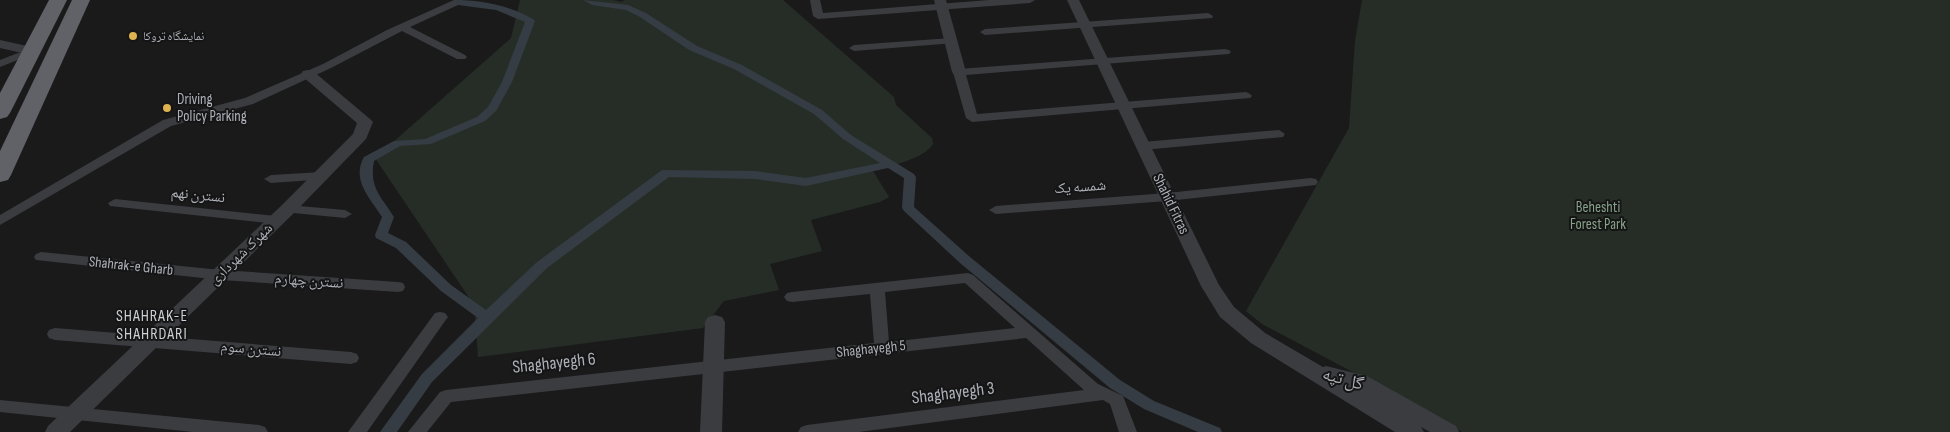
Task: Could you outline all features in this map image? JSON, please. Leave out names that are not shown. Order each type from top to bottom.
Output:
[{"type":"highway","points":[[3,102],[58,0]]},
{"type":"highway","points":[[0,175],[81,0]]},
{"type":"street","points":[[815,0],[818,16],[941,3],[1030,0]]},
{"type":"street","name":"Shahid Fitras","points":[[1073,0],[1210,286],[1227,312],[1258,338],[1313,371]]},
{"type":"street","points":[[0,221],[167,123],[249,101],[454,3]]},
{"type":"street","points":[[941,3],[972,118],[1246,96]]},
{"type":"street","points":[[985,32],[1208,16]]},
{"type":"street","points":[[402,27],[461,57]]},
{"type":"street","points":[[854,48],[951,41]]},
{"type":"street","points":[[0,44],[32,51]]},
{"type":"street","points":[[0,64],[32,51]]},
{"type":"street","points":[[959,72],[1225,52]]},
{"type":"street","name":"شهرک شهرداری","points":[[56,432],[282,215],[360,136],[365,122],[308,74]]},
{"type":"street","points":[[1143,146],[1279,134]]},
{"type":"street","points":[[271,179],[322,176]]},
{"type":"street","name":"شمسه یک","points":[[996,210],[1168,197],[1311,182]]},
{"type":"street","name":"نسترن نهم","points":[[115,203],[282,215],[345,214]]},
{"type":"street","name":"Shahrak-e Gharb","points":[[41,257],[220,275]]},
{"type":"street","name":"نسترن چهارم","points":[[220,275],[398,287]]},
{"type":"street","points":[[792,297],[968,278],[1092,388],[1117,400],[1128,432]]},
{"type":"street","points":[[877,288],[882,348]]},
{"type":"street","points":[[357,432],[440,317]]},
{"type":"street","points":[[711,432],[715,322]]},
{"type":"street","name":"Shaghayegh 5","points":[[714,366],[1029,332]]},
{"type":"street","name":"نسترن سوم","points":[[55,334],[352,358]]},
{"type":"street","name":"Shaghayegh 6","points":[[416,432],[446,396],[714,366]]},
{"type":"street","name":"گل تپه","points":[[1313,371],[1413,432]]},
{"type":"street","name":"گل تپه","points":[[1313,371],[1360,381],[1448,432]]},
{"type":"street","name":"Shaghayegh 3","points":[[807,432],[1104,394]]},
{"type":"street","points":[[0,406],[77,412],[259,432]]},
{"type":"green space","points":[[520,0],[613,0],[621,2],[625,0],[783,0],[894,97],[896,105],[932,138],[933,144],[915,158],[873,171],[889,197],[880,202],[811,220],[822,251],[770,264],[779,290],[724,301],[703,328],[478,357],[474,302],[472,302],[375,158],[511,38]]},
{"type":"green space","name":"Beheshti Forest Park","points":[[1362,0],[1950,0],[1950,432],[1462,432],[1262,324],[1246,311],[1349,128],[1355,41]]},
{"type":"waterway","points":[[458,0],[461,3],[505,9],[530,21],[507,82],[492,109],[481,119],[427,142],[398,143],[368,159],[366,178],[370,191],[388,217],[381,235],[401,245],[446,288],[487,318]]},
{"type":"waterway","points":[[588,0],[595,3],[628,8],[643,15],[693,48],[738,67],[818,112],[847,137],[890,164]]},
{"type":"waterway","points":[[487,318],[542,265],[666,173],[755,175],[806,182],[890,164]]},
{"type":"waterway","points":[[890,164],[910,177],[908,208],[965,260],[1115,384],[1149,405],[1214,432]]},
{"type":"waterway","points":[[388,432],[427,378],[487,318]]},
{"type":"place","name":"نمایشگاه تروکا","points":[[133,36]]},
{"type":"place","name":"Driving Policy Parking","points":[[167,108]]},
{"type":"district","name":"SHAHRAK-E SHAHRDARI","points":[[152,325]]}]
